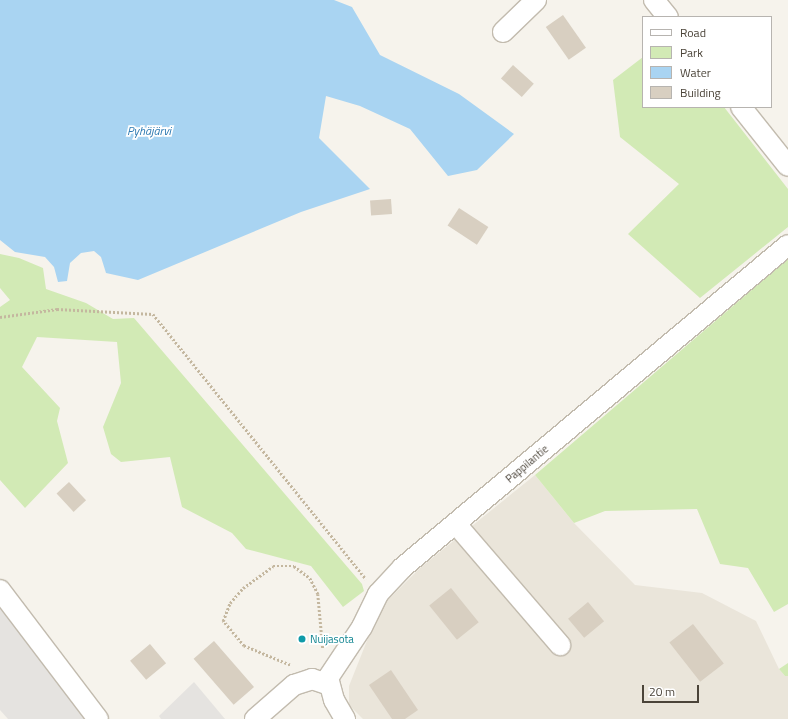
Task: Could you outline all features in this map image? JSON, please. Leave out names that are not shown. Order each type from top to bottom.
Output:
[{"type":"street","points":[[503,32],[536,0]]},
{"type":"street","points":[[742,108],[788,166]]},
{"type":"street","name":"Pappilantie","points":[[323,681],[362,627],[378,594],[402,568],[788,245]]},
{"type":"street","points":[[456,524],[560,645]]},
{"type":"street","points":[[0,590],[98,719]]},
{"type":"street","points":[[255,719],[294,684],[323,681],[345,719]]},
{"type":"path","points":[[0,317],[57,309],[153,314],[378,594]]},
{"type":"path","points":[[273,566],[294,566],[310,578],[318,594],[323,681],[244,646],[222,621],[230,603],[243,588],[273,566]]},
{"type":"shaded area","points":[[535,475],[574,523],[635,585],[702,593],[756,621],[779,669],[785,676],[788,676],[788,719],[363,719],[349,705],[349,686],[380,608],[420,568]]},
{"type":"shaded area","points":[[0,599],[89,719],[8,719],[0,710]]},
{"type":"shaded area","points":[[194,682],[225,719],[161,719],[159,716]]},
{"type":"green space","points":[[642,58],[642,108],[725,108],[788,189],[788,227],[700,298],[628,234],[679,184],[620,137],[613,80]]},
{"type":"green space","points":[[0,254],[19,258],[43,268],[46,289],[86,303],[113,319],[134,318],[362,584],[364,591],[343,607],[311,566],[246,549],[232,533],[182,507],[170,457],[121,462],[111,454],[103,427],[121,383],[117,342],[37,337],[22,367],[60,408],[57,421],[68,463],[25,508],[0,480],[0,307],[10,300],[0,288]]},
{"type":"green space","points":[[788,259],[788,604],[774,612],[748,568],[720,564],[697,509],[605,511],[574,523],[535,475]]},
{"type":"green space","points":[[788,663],[788,676],[785,676],[779,669]]},
{"type":"water","name":"Pyhäjärvi","points":[[0,0],[334,0],[352,7],[380,55],[459,94],[514,134],[477,170],[448,176],[410,129],[360,106],[326,96],[319,138],[370,189],[301,212],[138,280],[106,273],[101,257],[94,251],[81,253],[70,263],[67,281],[58,282],[54,267],[45,257],[15,252],[0,240]]},
{"type":"building","points":[[563,15],[586,48],[569,60],[546,27]]},
{"type":"building","points":[[513,65],[534,84],[522,97],[501,78]]},
{"type":"building","points":[[391,199],[392,214],[371,215],[370,200]]},
{"type":"building","points":[[459,208],[488,227],[477,245],[448,226]]},
{"type":"building","points":[[69,482],[86,500],[74,512],[57,494]]},
{"type":"building","points":[[451,588],[479,622],[457,640],[429,606]]},
{"type":"building","points":[[588,602],[604,621],[584,638],[568,619]]},
{"type":"building","points":[[693,624],[724,663],[700,682],[669,642]]},
{"type":"building","points":[[214,641],[254,687],[234,705],[194,659]]},
{"type":"building","points":[[150,644],[166,663],[146,680],[130,661]]},
{"type":"building","points":[[391,670],[418,710],[405,719],[392,719],[369,685]]},
{"type":"place","name":"Nuijasota","points":[[302,639]]}]
